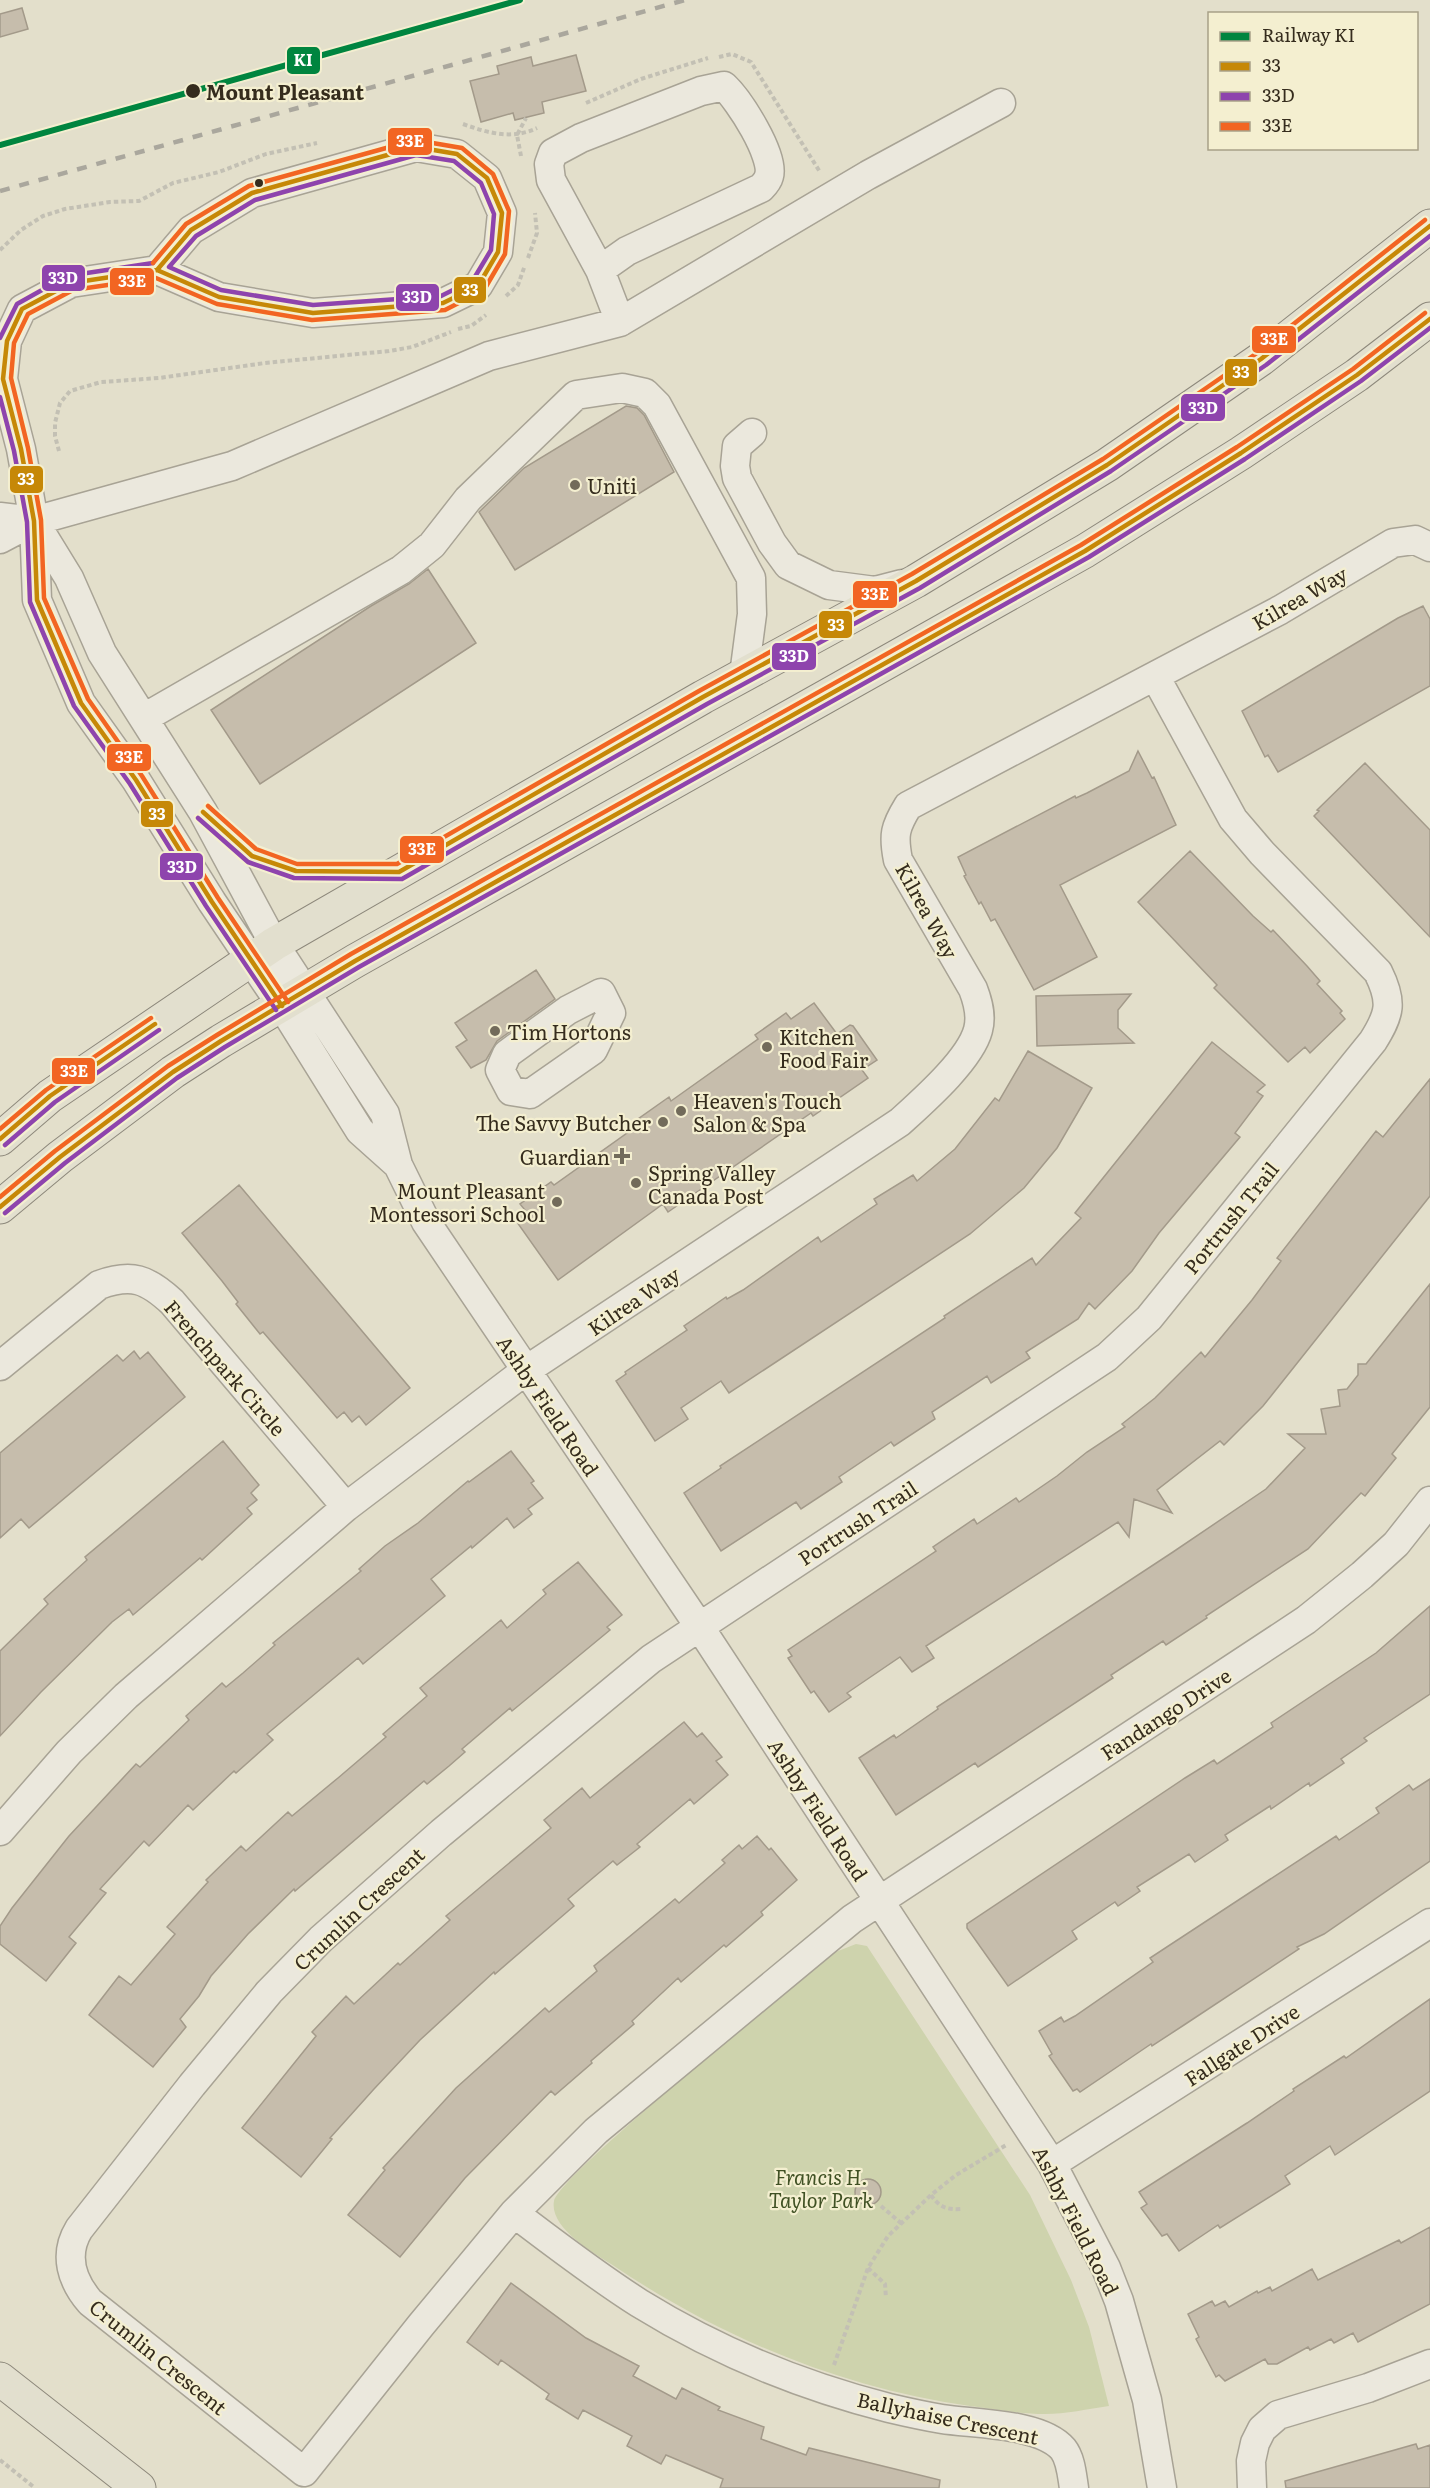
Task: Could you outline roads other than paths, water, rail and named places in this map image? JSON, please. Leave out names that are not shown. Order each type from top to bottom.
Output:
[{"type":"main road","points":[[0,1139],[50,1096],[262,952],[744,675],[916,581],[1107,465],[1261,359],[1430,226]]},
{"type":"main road","points":[[0,1207],[60,1157],[173,1072],[221,1041],[699,766],[1085,551],[1241,453],[1357,375],[1430,319]]},
{"type":"main road","points":[[0,2379],[139,2488]]},
{"type":"street","points":[[600,270],[627,251],[761,188],[769,177],[769,159],[735,96],[724,86],[701,91],[581,138],[553,153],[549,164],[551,180],[600,270],[620,322]]},
{"type":"street","points":[[0,539],[34,521],[232,466],[489,356],[620,322],[868,175],[1001,103]]},
{"type":"street","points":[[158,270],[191,230],[252,193],[416,147],[458,154],[487,178],[502,213],[498,252],[478,286],[443,303],[313,313],[219,297],[158,270],[71,283],[22,309],[7,341],[3,379],[21,449],[34,521],[37,600],[81,703],[262,952]]},
{"type":"street","points":[[144,718],[401,570],[432,544],[468,499],[576,395],[622,388],[645,393],[657,405],[751,578],[752,614],[744,675]]},
{"type":"street","points":[[752,433],[737,446],[735,466],[737,478],[772,543],[788,565],[829,585],[875,591],[916,581]]},
{"type":"street","points":[[0,517],[34,521]]},
{"type":"street","points":[[34,521],[69,578],[102,653],[203,812],[262,952]]},
{"type":"street","name":"Kilrea Way","points":[[525,1371],[900,1122],[947,1076],[968,1050],[978,1030],[978,1003],[973,989],[898,860],[894,840],[898,824],[908,806],[1280,610],[1393,543],[1415,540],[1430,547]]},
{"type":"street","name":"Portrush Trail","points":[[699,1626],[1072,1382],[1128,1338],[1149,1318],[1373,1041],[1383,1025],[1389,1008],[1387,989],[1378,972],[1262,853],[1233,819],[1155,676]]},
{"type":"street","name":"Ashby Field Road","points":[[262,952],[293,999],[360,1131],[398,1165],[426,1222],[699,1626],[1052,2164],[1106,2268],[1119,2301],[1147,2400],[1162,2488]]},
{"type":"street","name":"Frenchpark Circle","points":[[0,1366],[99,1285],[118,1278],[154,1286],[172,1302],[346,1508]]},
{"type":"street","points":[[0,1832],[69,1752],[126,1696],[346,1508],[525,1371]]},
{"type":"street","name":"Fandango Drive","points":[[879,1900],[1305,1620],[1362,1575],[1396,1544],[1430,1501]]},
{"type":"street","name":"Crumlin Crescent","points":[[699,1626],[651,1659],[377,1887],[269,1992],[192,2085],[73,2239],[70,2252],[73,2273],[79,2289],[90,2302],[314,2480],[514,2213],[596,2131],[832,1934],[879,1900]]},
{"type":"street","name":"Fallgate Drive","points":[[1052,2164],[1430,1923]]},
{"type":"street","name":"Ballyhaise Crescent","points":[[514,2213],[600,2277],[641,2304],[694,2333],[789,2377],[859,2401],[900,2411],[940,2419],[1030,2431],[1050,2439],[1064,2450],[1070,2464],[1074,2488]]},
{"type":"street","points":[[1252,2488],[1251,2461],[1255,2443],[1262,2429],[1278,2415],[1368,2388],[1430,2364]]},
{"type":"railway","points":[[0,191],[685,0]]},
{"type":"rail line","name":"KI","points":[[0,145],[520,0]]},
{"type":"place","name":"Mount Pleasant","points":[[193,91]]},
{"type":"place","name":"Uniti","points":[[575,485]]},
{"type":"place","name":"Tim Hortons","points":[[495,1031]]},
{"type":"place","name":"Kitchen Food Fair","points":[[767,1047]]},
{"type":"place","name":"Heaven's Touch Salon & Spa","points":[[681,1111]]},
{"type":"place","name":"The Savvy Butcher","points":[[663,1122]]},
{"type":"place","name":"Guardian","points":[[622,1156]]},
{"type":"place","name":"Spring Valley Canada Post","points":[[636,1183]]},
{"type":"place","name":"Mount Pleasant Montessori School","points":[[557,1202]]},
{"type":"park label","name":"Francis H. Taylor Park","points":[[821,2188]]}]
